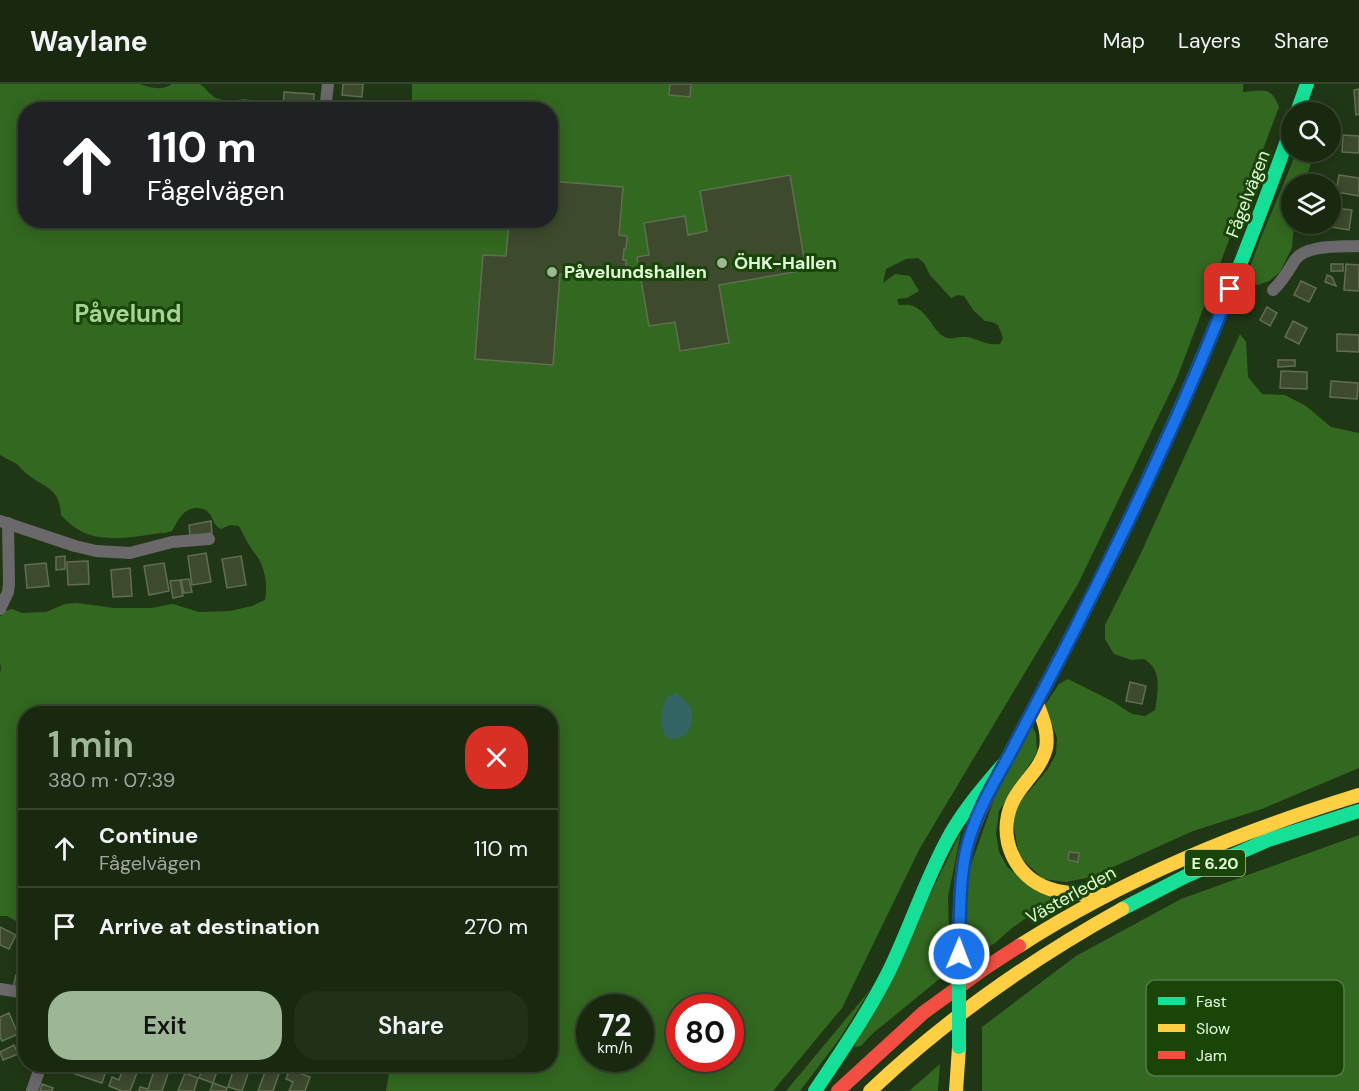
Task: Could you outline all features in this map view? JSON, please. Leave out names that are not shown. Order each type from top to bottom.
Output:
[{"type":"main road","points":[[1300,102],[1306,84]]},
{"type":"main road","name":"Fågelvägen","points":[[1006,761],[1131,518],[1194,379],[1281,156]]},
{"type":"main road","points":[[1036,703],[1047,737],[1047,745],[1040,763],[1017,793],[1008,811],[1005,835],[1012,858],[1032,880],[1042,885],[1062,892],[1106,895]]},
{"type":"main road","points":[[956,1091],[962,873],[967,848],[981,808],[1006,761]]},
{"type":"main road","points":[[815,1091],[889,970],[939,856],[952,832],[978,792],[1006,761]]},
{"type":"main road","name":"Västerleden","points":[[837,1091],[934,1004],[1041,931],[1147,874],[1208,846],[1266,824],[1359,795]]},
{"type":"main road","name":"Västerleden","points":[[870,1091],[919,1047],[998,987],[1107,917],[1205,867],[1268,840],[1359,811]]},
{"type":"main road","points":[[883,1091],[919,1047]]},
{"type":"street","points":[[326,102],[328,84]]},
{"type":"street","points":[[1273,290],[1285,278],[1295,260],[1305,251],[1359,246]]},
{"type":"street","points":[[0,609],[9,584],[4,522],[75,546],[117,552],[130,552],[172,542],[209,539]]},
{"type":"street","points":[[0,989],[18,992]]},
{"type":"street","points":[[32,1091],[39,1072]]},
{"type":"green space","points":[[0,84],[140,84],[160,88],[172,84],[200,84],[211,95],[219,99],[229,101],[247,99],[258,102],[18,102],[18,228],[558,228],[558,102],[412,102],[412,84],[1243,84],[1243,92],[1269,92],[1279,107],[1177,378],[1078,584],[920,848],[842,1008],[773,1091],[386,1091],[390,1072],[558,1072],[558,706],[18,706],[18,922],[7,916],[0,916],[0,617],[5,611],[12,609],[22,613],[46,612],[65,604],[77,603],[114,608],[151,608],[173,604],[199,612],[230,611],[252,606],[265,600],[266,589],[262,566],[239,526],[230,525],[221,529],[208,512],[196,508],[184,513],[172,531],[118,538],[98,537],[70,524],[61,515],[58,499],[54,493],[17,464],[0,455]],"holes":[[[918,258],[924,263],[930,275],[951,298],[958,295],[964,296],[974,311],[985,321],[998,325],[1003,338],[1000,344],[967,337],[944,337],[918,308],[899,305],[897,299],[907,298],[919,291],[910,276],[895,274],[883,283],[886,269],[906,259]]]},
{"type":"green space","points":[[1292,162],[1311,162],[1308,174],[1287,174]]},
{"type":"green space","points":[[1281,190],[1281,234],[1293,234],[1292,248],[1280,272],[1269,281],[1258,285],[1250,284],[1247,277]]},
{"type":"green space","points":[[1240,334],[1246,342],[1248,377],[1262,394],[1285,395],[1306,406],[1331,427],[1359,433],[1359,768],[1262,809],[1193,831],[1091,877],[1066,882],[1043,879],[1019,856],[1013,822],[1018,804],[1048,769],[1056,754],[1057,738],[1045,705],[1059,684],[1068,679],[1112,701],[1132,714],[1145,716],[1155,710],[1158,687],[1155,670],[1144,659],[1132,660],[1114,654],[1105,639],[1105,625],[1141,553]]},
{"type":"green space","points":[[1032,726],[1036,734],[1037,753],[999,811],[996,833],[999,852],[1008,868],[1055,897],[1047,908],[1033,913],[966,963],[968,873],[996,794]]},
{"type":"green space","points":[[961,832],[948,897],[948,972],[872,1034],[861,1046],[854,1047]]},
{"type":"green space","points":[[1359,835],[1359,1091],[982,1091],[982,1027],[1076,956],[1181,899]]},
{"type":"green space","points":[[870,990],[840,1038],[800,1091],[786,1091]]},
{"type":"green space","points":[[940,1064],[938,1091],[909,1091]]},
{"type":"water","points":[[676,693],[690,706],[692,719],[686,734],[673,739],[665,736],[661,716],[667,697]]},
{"type":"building","points":[[343,84],[363,84],[362,97],[342,95]]},
{"type":"building","points":[[670,84],[691,84],[690,97],[669,95]]},
{"type":"building","points":[[1359,89],[1359,114],[1356,115],[1354,90]]},
{"type":"building","points":[[284,92],[314,94],[314,102],[283,102]]},
{"type":"building","points":[[1343,135],[1359,136],[1359,153],[1342,152]]},
{"type":"building","name":"ÖHK-Hallen","points":[[790,175],[806,270],[719,285],[729,343],[680,351],[675,322],[649,326],[637,257],[649,255],[644,223],[685,216],[688,235],[707,231],[700,191]]},
{"type":"building","points":[[1341,175],[1359,178],[1359,196],[1341,193]]},
{"type":"building","name":"Påvelundshallen","points":[[558,182],[623,187],[619,235],[627,236],[623,260],[626,260],[626,269],[622,269],[621,279],[560,274],[553,365],[475,359],[483,255],[506,256],[508,228],[558,228]]},
{"type":"building","points":[[1341,209],[1352,210],[1349,230],[1341,229]]},
{"type":"building","points":[[1331,264],[1343,264],[1343,271],[1331,271]]},
{"type":"building","points":[[1346,264],[1359,265],[1359,291],[1344,290]]},
{"type":"building","points":[[1327,275],[1332,277],[1336,286],[1325,282]]},
{"type":"building","points":[[1301,281],[1316,288],[1309,302],[1294,295]]},
{"type":"building","points":[[1267,307],[1277,313],[1270,326],[1260,320]]},
{"type":"building","points":[[1293,321],[1307,328],[1299,344],[1285,337]]},
{"type":"building","points":[[1337,334],[1359,335],[1359,352],[1337,351]]},
{"type":"building","points":[[1278,360],[1295,360],[1295,366],[1278,367]]},
{"type":"building","points":[[1281,371],[1307,372],[1307,389],[1280,388]]},
{"type":"building","points":[[1331,381],[1358,383],[1357,399],[1330,397]]},
{"type":"building","points":[[211,521],[212,533],[190,536],[189,525]]},
{"type":"building","points":[[206,553],[211,582],[192,585],[188,556]]},
{"type":"building","points":[[65,556],[65,569],[56,570],[56,557]]},
{"type":"building","points":[[241,556],[246,585],[227,588],[222,559]]},
{"type":"building","points":[[88,561],[89,584],[68,585],[67,562]]},
{"type":"building","points":[[46,563],[49,586],[27,588],[25,565]]},
{"type":"building","points":[[164,563],[169,591],[149,595],[144,566]]},
{"type":"building","points":[[130,568],[132,596],[113,597],[111,570]]},
{"type":"building","points":[[189,579],[192,592],[184,593],[181,580]]},
{"type":"building","points":[[180,580],[183,596],[173,598],[170,581]]},
{"type":"building","points":[[1130,682],[1146,686],[1142,704],[1126,701]]},
{"type":"building","points":[[1069,852],[1079,853],[1078,862],[1068,860]]},
{"type":"building","points":[[0,927],[16,935],[9,949],[0,945]]},
{"type":"building","points":[[16,975],[18,975],[18,989],[13,988]]},
{"type":"building","points":[[9,1013],[18,1034],[2,1041],[0,1017]]},
{"type":"building","points":[[14,1045],[18,1054],[3,1060],[0,1052]]},
{"type":"building","points":[[76,1072],[106,1072],[102,1083],[75,1074]]},
{"type":"building","points":[[122,1072],[137,1072],[130,1091],[122,1091],[109,1086],[112,1077],[119,1080]]},
{"type":"building","points":[[154,1072],[169,1072],[162,1091],[139,1091],[140,1087],[148,1089]]},
{"type":"building","points":[[201,1072],[217,1072],[213,1083],[199,1078]]},
{"type":"building","points":[[233,1072],[249,1072],[242,1091],[228,1087]]},
{"type":"building","points":[[265,1072],[280,1072],[273,1091],[258,1091]]},
{"type":"building","points":[[283,1072],[296,1072],[310,1077],[305,1091],[289,1091],[293,1082],[286,1079],[288,1074]]},
{"type":"building","points":[[185,1073],[198,1078],[194,1091],[178,1091]]},
{"type":"building","points":[[213,1083],[227,1088],[226,1091],[210,1091]]},
{"type":"building","points":[[42,1084],[53,1088],[52,1091],[40,1091]]},
{"type":"traffic: fast","points":[[1301,102],[1307,84]]},
{"type":"traffic: fast","points":[[1006,761],[1100,579],[1172,426],[1226,299],[1281,157]]},
{"type":"traffic: fast","points":[[815,1091],[881,987],[951,833],[970,805],[1006,761]]},
{"type":"traffic: fast","points":[[1122,909],[1186,876],[1268,840],[1359,811]]},
{"type":"traffic: fast","points":[[959,954],[959,1047]]},
{"type":"traffic: slow","points":[[1037,703],[1046,730],[1047,742],[1040,763],[1012,803],[1007,829],[1012,854],[1027,875],[1050,889],[1070,893],[1105,895]]},
{"type":"traffic: slow","points":[[1019,946],[1100,899],[1184,859],[1270,825],[1359,795]]},
{"type":"traffic: slow","points":[[870,1091],[928,1040],[990,992],[1088,928],[1122,909]]},
{"type":"traffic: slow","points":[[956,1091],[959,1047]]},
{"type":"traffic: jam","points":[[959,954],[963,865],[973,829],[988,795]]},
{"type":"traffic: jam","points":[[838,1091],[923,1013],[1019,946]]},
{"type":"place","name":"ÖHK-Hallen","points":[[722,263]]},
{"type":"place","name":"Påvelundshallen","points":[[552,272]]},
{"type":"district","name":"Påvelund","points":[[128,314]]},
{"type":"route","points":[[959,954],[962,873],[967,848],[981,808],[1069,642],[1131,518],[1194,379],[1230,289]]}]
